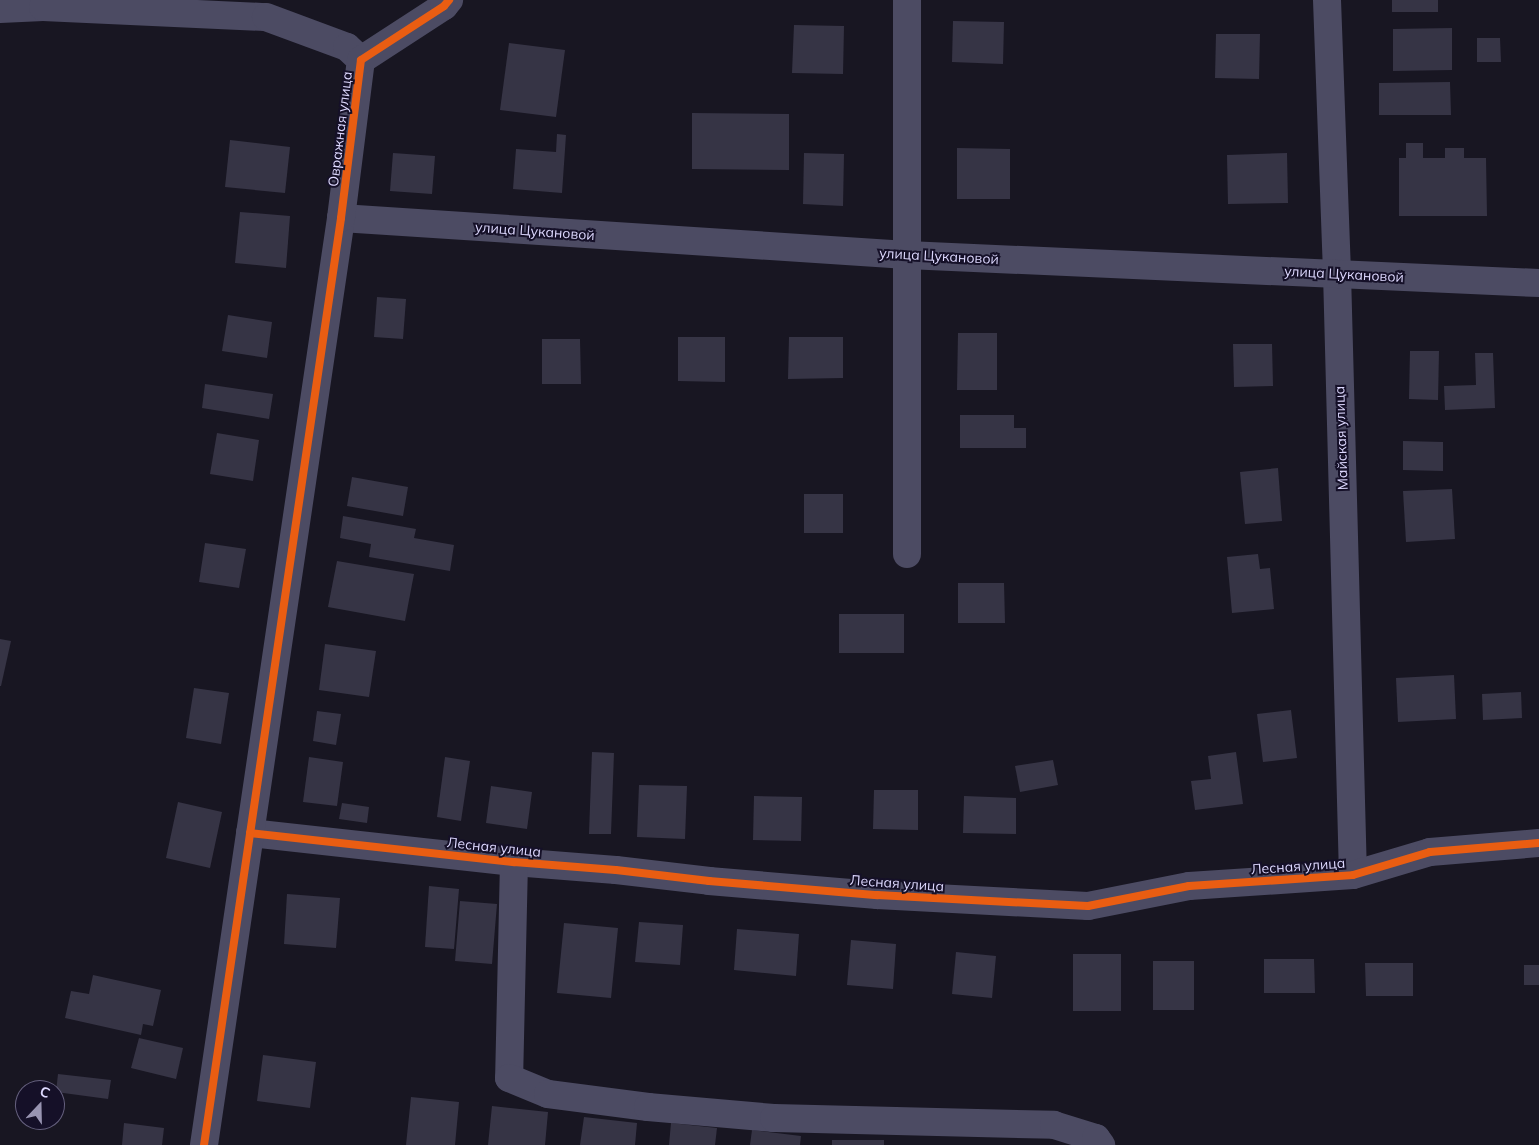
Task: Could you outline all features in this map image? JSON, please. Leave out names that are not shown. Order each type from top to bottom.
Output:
[{"type":"street","name":"Овражная улица","points":[[204,1145],[340,218],[361,60],[444,6],[449,0]]},
{"type":"street","points":[[906,554],[907,0]]},
{"type":"street","name":"Майская улица","points":[[1327,0],[1337,273],[1353,875]]},
{"type":"street","points":[[0,9],[74,4],[266,17],[347,47],[361,60]]},
{"type":"street","name":"улица Цукановой","points":[[340,218],[907,255],[1539,283]]},
{"type":"street","name":"Лесная улица","points":[[250,833],[709,881],[877,895],[1088,906],[1189,886],[1353,875],[1430,852],[1539,843]]},
{"type":"street","points":[[514,862],[509,1078],[548,1094],[648,1107],[774,1118],[1054,1125],[1096,1138],[1101,1145]]},
{"type":"building","points":[[1392,0],[1438,0],[1438,12],[1392,12]]},
{"type":"building","points":[[953,21],[1004,22],[1003,64],[952,62]]},
{"type":"building","points":[[794,25],[844,26],[843,74],[792,73]]},
{"type":"building","points":[[1452,28],[1452,70],[1393,71],[1393,29]]},
{"type":"building","points":[[1216,34],[1260,34],[1259,79],[1215,78]]},
{"type":"building","points":[[1477,38],[1500,38],[1501,62],[1477,62]]},
{"type":"building","points":[[509,43],[565,50],[556,117],[500,110]]},
{"type":"building","points":[[1450,82],[1451,115],[1379,115],[1379,83]]},
{"type":"building","points":[[692,113],[789,114],[789,170],[692,169]]},
{"type":"building","points":[[557,134],[566,135],[562,193],[513,189],[516,149],[556,152]]},
{"type":"building","points":[[230,140],[290,147],[285,193],[225,187]]},
{"type":"building","points":[[1406,143],[1423,143],[1423,158],[1445,158],[1445,148],[1464,148],[1464,158],[1486,158],[1487,216],[1399,216],[1399,158],[1406,158]]},
{"type":"building","points":[[957,148],[1010,149],[1010,199],[957,199]]},
{"type":"building","points":[[393,153],[435,156],[432,194],[390,191]]},
{"type":"building","points":[[804,153],[844,154],[843,206],[803,204]]},
{"type":"building","points":[[1287,153],[1288,203],[1228,204],[1227,155]]},
{"type":"building","points":[[240,212],[290,216],[286,268],[235,263]]},
{"type":"building","points":[[377,297],[406,299],[403,339],[374,337]]},
{"type":"building","points":[[228,315],[272,322],[267,358],[222,351]]},
{"type":"building","points":[[958,333],[997,333],[997,390],[957,390]]},
{"type":"building","points":[[678,337],[725,337],[725,382],[678,381]]},
{"type":"building","points":[[789,337],[843,337],[843,378],[788,379]]},
{"type":"building","points":[[542,339],[580,339],[581,384],[542,384]]},
{"type":"building","points":[[1233,344],[1272,344],[1273,386],[1234,387]]},
{"type":"building","points":[[1410,351],[1439,351],[1438,400],[1409,399]]},
{"type":"building","points":[[1475,353],[1493,353],[1495,408],[1445,410],[1444,386],[1476,385]]},
{"type":"building","points":[[205,384],[273,394],[269,419],[202,408]]},
{"type":"building","points":[[960,415],[1014,415],[1014,428],[1026,428],[1026,448],[960,448]]},
{"type":"building","points":[[217,433],[259,440],[253,481],[210,474]]},
{"type":"building","points":[[1403,441],[1443,442],[1443,471],[1403,470]]},
{"type":"building","points":[[1278,468],[1282,521],[1245,524],[1240,472]]},
{"type":"building","points":[[352,477],[408,487],[403,516],[347,506]]},
{"type":"building","points":[[1452,489],[1455,539],[1406,542],[1403,491]]},
{"type":"building","points":[[804,494],[843,494],[843,533],[804,533]]},
{"type":"building","points":[[343,516],[416,529],[414,538],[454,545],[450,571],[369,557],[371,544],[340,538]]},
{"type":"building","points":[[205,543],[246,549],[239,588],[199,582]]},
{"type":"building","points":[[1258,554],[1260,569],[1270,568],[1274,609],[1232,613],[1227,557]]},
{"type":"building","points":[[337,561],[414,574],[405,621],[328,607]]},
{"type":"building","points":[[958,583],[1004,583],[1005,623],[958,623]]},
{"type":"building","points":[[839,614],[904,614],[904,653],[839,653]]},
{"type":"building","points":[[0,639],[11,641],[1,686],[0,686]]},
{"type":"building","points":[[325,644],[376,651],[369,697],[319,690]]},
{"type":"building","points":[[1454,675],[1456,719],[1398,722],[1396,678]]},
{"type":"building","points":[[194,688],[229,693],[221,744],[186,738]]},
{"type":"building","points":[[1521,692],[1522,718],[1483,720],[1482,694]]},
{"type":"building","points":[[1291,710],[1297,758],[1263,762],[1257,714]]},
{"type":"building","points":[[317,711],[341,714],[336,745],[313,741]]},
{"type":"building","points":[[592,752],[614,753],[611,834],[589,834]]},
{"type":"building","points":[[1236,752],[1243,804],[1195,810],[1191,781],[1211,779],[1208,756]]},
{"type":"building","points":[[309,757],[343,762],[337,806],[303,802]]},
{"type":"building","points":[[445,757],[470,761],[461,821],[437,817]]},
{"type":"building","points":[[1053,760],[1058,785],[1020,792],[1015,766]]},
{"type":"building","points":[[639,785],[687,786],[685,839],[637,837]]},
{"type":"building","points":[[491,786],[532,792],[527,829],[486,823]]},
{"type":"building","points":[[874,790],[918,790],[918,830],[873,829]]},
{"type":"building","points":[[754,796],[802,797],[801,841],[753,840]]},
{"type":"building","points":[[964,796],[1016,798],[1016,834],[963,833]]},
{"type":"building","points":[[178,802],[222,812],[210,868],[166,858]]},
{"type":"building","points":[[342,803],[369,807],[367,823],[339,819]]},
{"type":"building","points":[[429,886],[459,889],[454,949],[425,947]]},
{"type":"building","points":[[287,894],[340,898],[336,948],[284,944]]},
{"type":"building","points":[[460,901],[497,904],[492,964],[455,961]]},
{"type":"building","points":[[639,922],[683,925],[680,965],[635,962]]},
{"type":"building","points":[[564,923],[618,928],[611,998],[557,993]]},
{"type":"building","points":[[737,929],[799,934],[796,976],[734,970]]},
{"type":"building","points":[[851,940],[896,944],[893,989],[847,985]]},
{"type":"building","points":[[956,952],[996,956],[992,998],[952,994]]},
{"type":"building","points":[[1073,954],[1121,954],[1121,1011],[1073,1011]]},
{"type":"building","points":[[1264,959],[1314,959],[1315,993],[1264,993]]},
{"type":"building","points":[[1153,961],[1194,961],[1194,1010],[1153,1010]]},
{"type":"building","points":[[1365,963],[1413,963],[1413,996],[1366,996]]},
{"type":"building","points":[[1524,965],[1539,965],[1539,985],[1524,985]]},
{"type":"building","points":[[93,975],[161,990],[153,1026],[143,1024],[141,1035],[65,1018],[71,991],[89,994]]},
{"type":"building","points":[[139,1038],[183,1048],[176,1079],[131,1068]]},
{"type":"building","points":[[263,1055],[316,1062],[310,1108],[257,1101]]},
{"type":"building","points":[[58,1074],[111,1080],[108,1099],[65,1093],[65,1080],[57,1080]]},
{"type":"building","points":[[411,1097],[459,1102],[455,1145],[406,1145]]},
{"type":"building","points":[[492,1106],[548,1112],[545,1145],[488,1145]]},
{"type":"building","points":[[584,1117],[637,1123],[635,1145],[580,1145]]},
{"type":"building","points":[[124,1123],[164,1128],[162,1145],[122,1145]]},
{"type":"building","points":[[671,1123],[717,1128],[715,1145],[669,1145]]},
{"type":"building","points":[[752,1130],[801,1136],[800,1145],[750,1145]]},
{"type":"building","points":[[832,1140],[884,1140],[884,1145],[832,1145]]},
{"type":"cycle path","points":[[204,1145],[341,218],[361,60],[444,6],[449,0]]},
{"type":"cycle path","points":[[250,833],[709,881],[877,895],[1088,906],[1189,886],[1353,875],[1430,852],[1539,843]]}]
